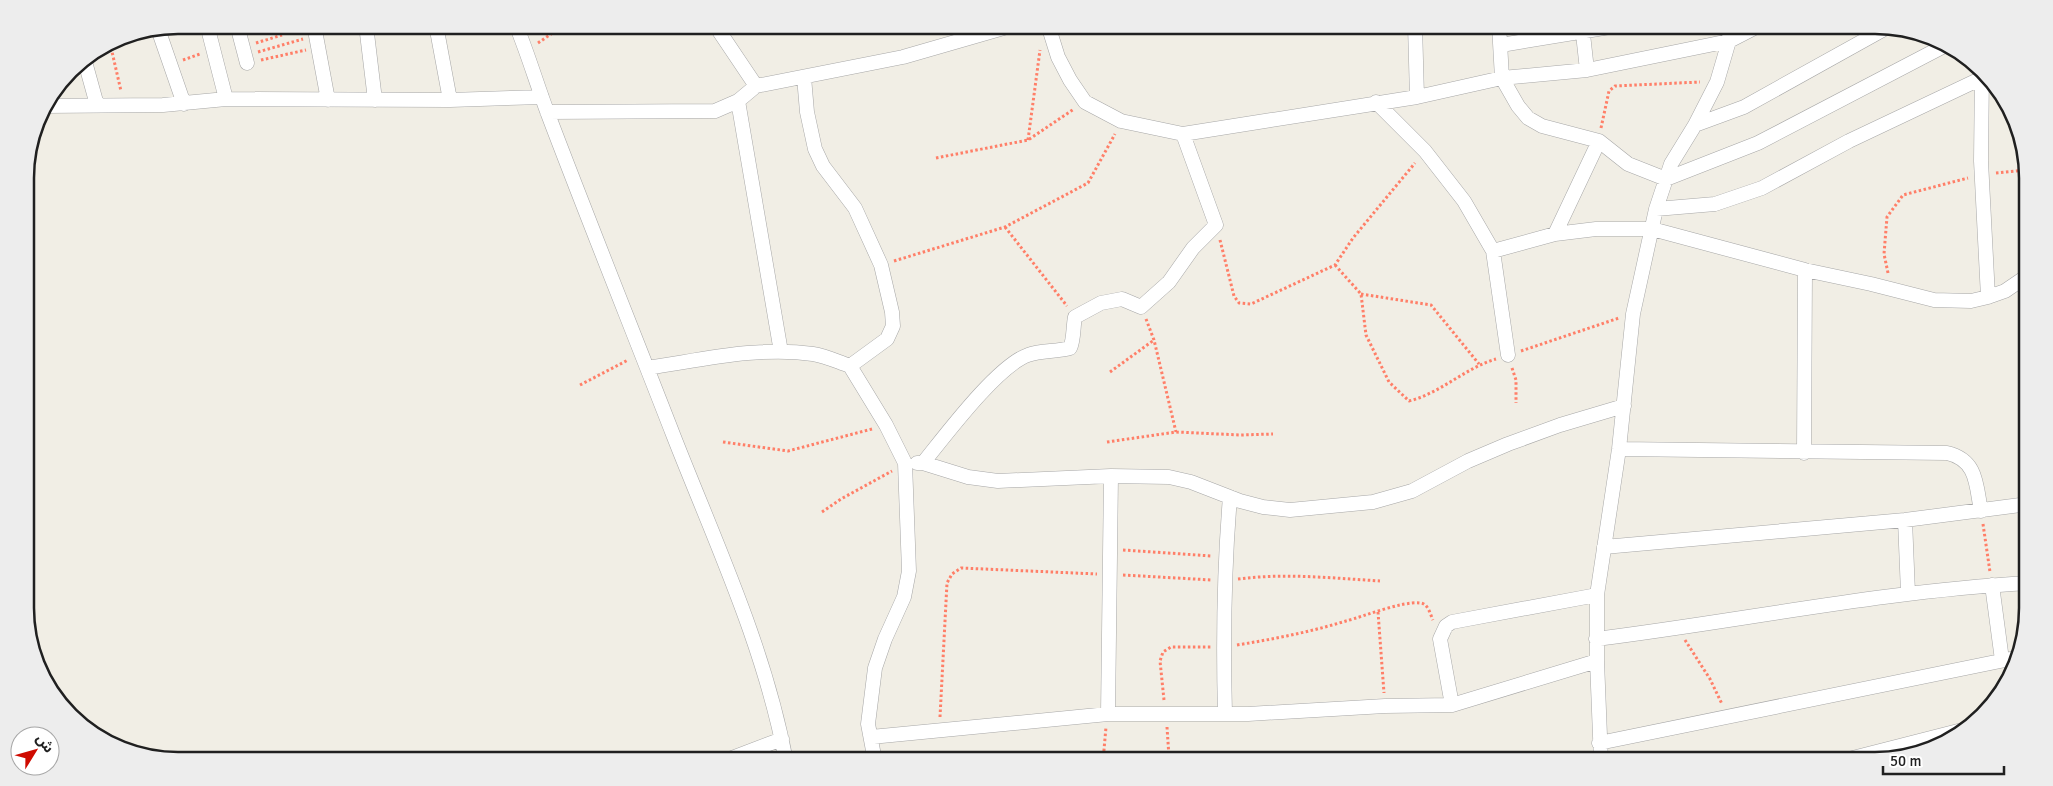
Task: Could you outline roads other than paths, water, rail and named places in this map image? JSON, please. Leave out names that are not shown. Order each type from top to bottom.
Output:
[{"type":"street","points":[[209,34],[226,99]]},
{"type":"street","points":[[240,34],[246,55]]},
{"type":"street","points":[[367,34],[375,100]]},
{"type":"street","points":[[437,34],[450,100]]},
{"type":"street","points":[[519,34],[547,112],[700,504],[735,587],[774,705],[784,752]]},
{"type":"street","points":[[721,34],[756,86]]},
{"type":"street","points":[[547,112],[715,111],[738,101],[756,86],[904,57],[983,34]]},
{"type":"street","points":[[1051,34],[1058,57],[1070,80],[1085,102],[1121,122],[1183,134],[1416,97],[1502,78],[1587,70],[1728,41],[1742,34]]},
{"type":"street","points":[[1415,34],[1416,97]]},
{"type":"street","points":[[1500,34],[1502,78],[1518,106],[1528,118],[1542,126],[1599,141],[1628,164],[1666,179],[1758,144],[1939,49]]},
{"type":"street","points":[[1501,45],[1557,34]]},
{"type":"street","points":[[1583,34],[1587,70]]},
{"type":"street","points":[[1600,752],[1596,639],[1597,595],[1619,449],[1634,314],[1656,209],[1671,164],[1696,125],[1717,82],[1729,34]]},
{"type":"street","points":[[1696,125],[1744,107],[1875,34]]},
{"type":"street","points":[[160,35],[184,104]]},
{"type":"street","points":[[316,36],[328,100]]},
{"type":"street","points":[[86,66],[97,105]]},
{"type":"street","points":[[804,76],[807,112],[815,149],[823,166],[855,208],[881,265],[892,312],[893,326],[887,339],[850,366]]},
{"type":"street","points":[[1656,209],[1716,204],[1762,188],[1849,141],[1979,78]]},
{"type":"street","points":[[1984,83],[1982,175],[1988,297]]},
{"type":"street","points":[[53,106],[184,104],[226,99],[450,100],[542,97]]},
{"type":"street","points":[[738,101],[781,352]]},
{"type":"street","points":[[1376,102],[1425,151],[1464,201],[1493,251],[1508,356]]},
{"type":"street","points":[[923,463],[954,424],[1012,364],[1028,355],[1070,348],[1074,342],[1072,330],[1075,317],[1100,303],[1122,300],[1141,307],[1169,282],[1193,248],[1216,225],[1183,134]]},
{"type":"street","points":[[1555,234],[1599,141]]},
{"type":"street","points":[[1493,251],[1555,234],[1596,229],[1652,229],[1805,270],[1934,300],[1971,301],[2005,290],[2019,281]]},
{"type":"street","points":[[1804,453],[1805,270]]},
{"type":"street","points":[[648,368],[741,354],[781,352],[814,355],[850,366],[886,425],[905,463],[909,571],[904,597],[885,639],[875,668],[868,724],[874,752]]},
{"type":"street","points":[[905,463],[923,463],[968,477],[998,481],[1110,476],[1169,477],[1191,482],[1263,507],[1290,510],[1373,502],[1412,491],[1468,461],[1508,444],[1560,425],[1624,406]]},
{"type":"street","points":[[1619,449],[1686,448],[1804,453],[1947,453],[1958,456],[1967,463],[1975,475],[1981,511]]},
{"type":"street","points":[[1108,714],[1110,476]]},
{"type":"street","points":[[1225,714],[1225,556],[1230,497]]},
{"type":"street","points":[[1604,547],[1905,520],[2019,505]]},
{"type":"street","points":[[1905,520],[1908,593]]},
{"type":"street","points":[[1596,639],[1678,629],[1908,593],[2019,584]]},
{"type":"street","points":[[1992,585],[2002,660]]},
{"type":"street","points":[[1452,705],[1440,639],[1446,626],[1452,622],[1597,595]]},
{"type":"street","points":[[1599,743],[2010,659]]},
{"type":"street","points":[[871,737],[940,732],[1108,714],[1225,714],[1385,706],[1452,705],[1597,661]]},
{"type":"street","points":[[1876,752],[1943,735]]},
{"type":"street","points":[[749,752],[782,740]]}]
